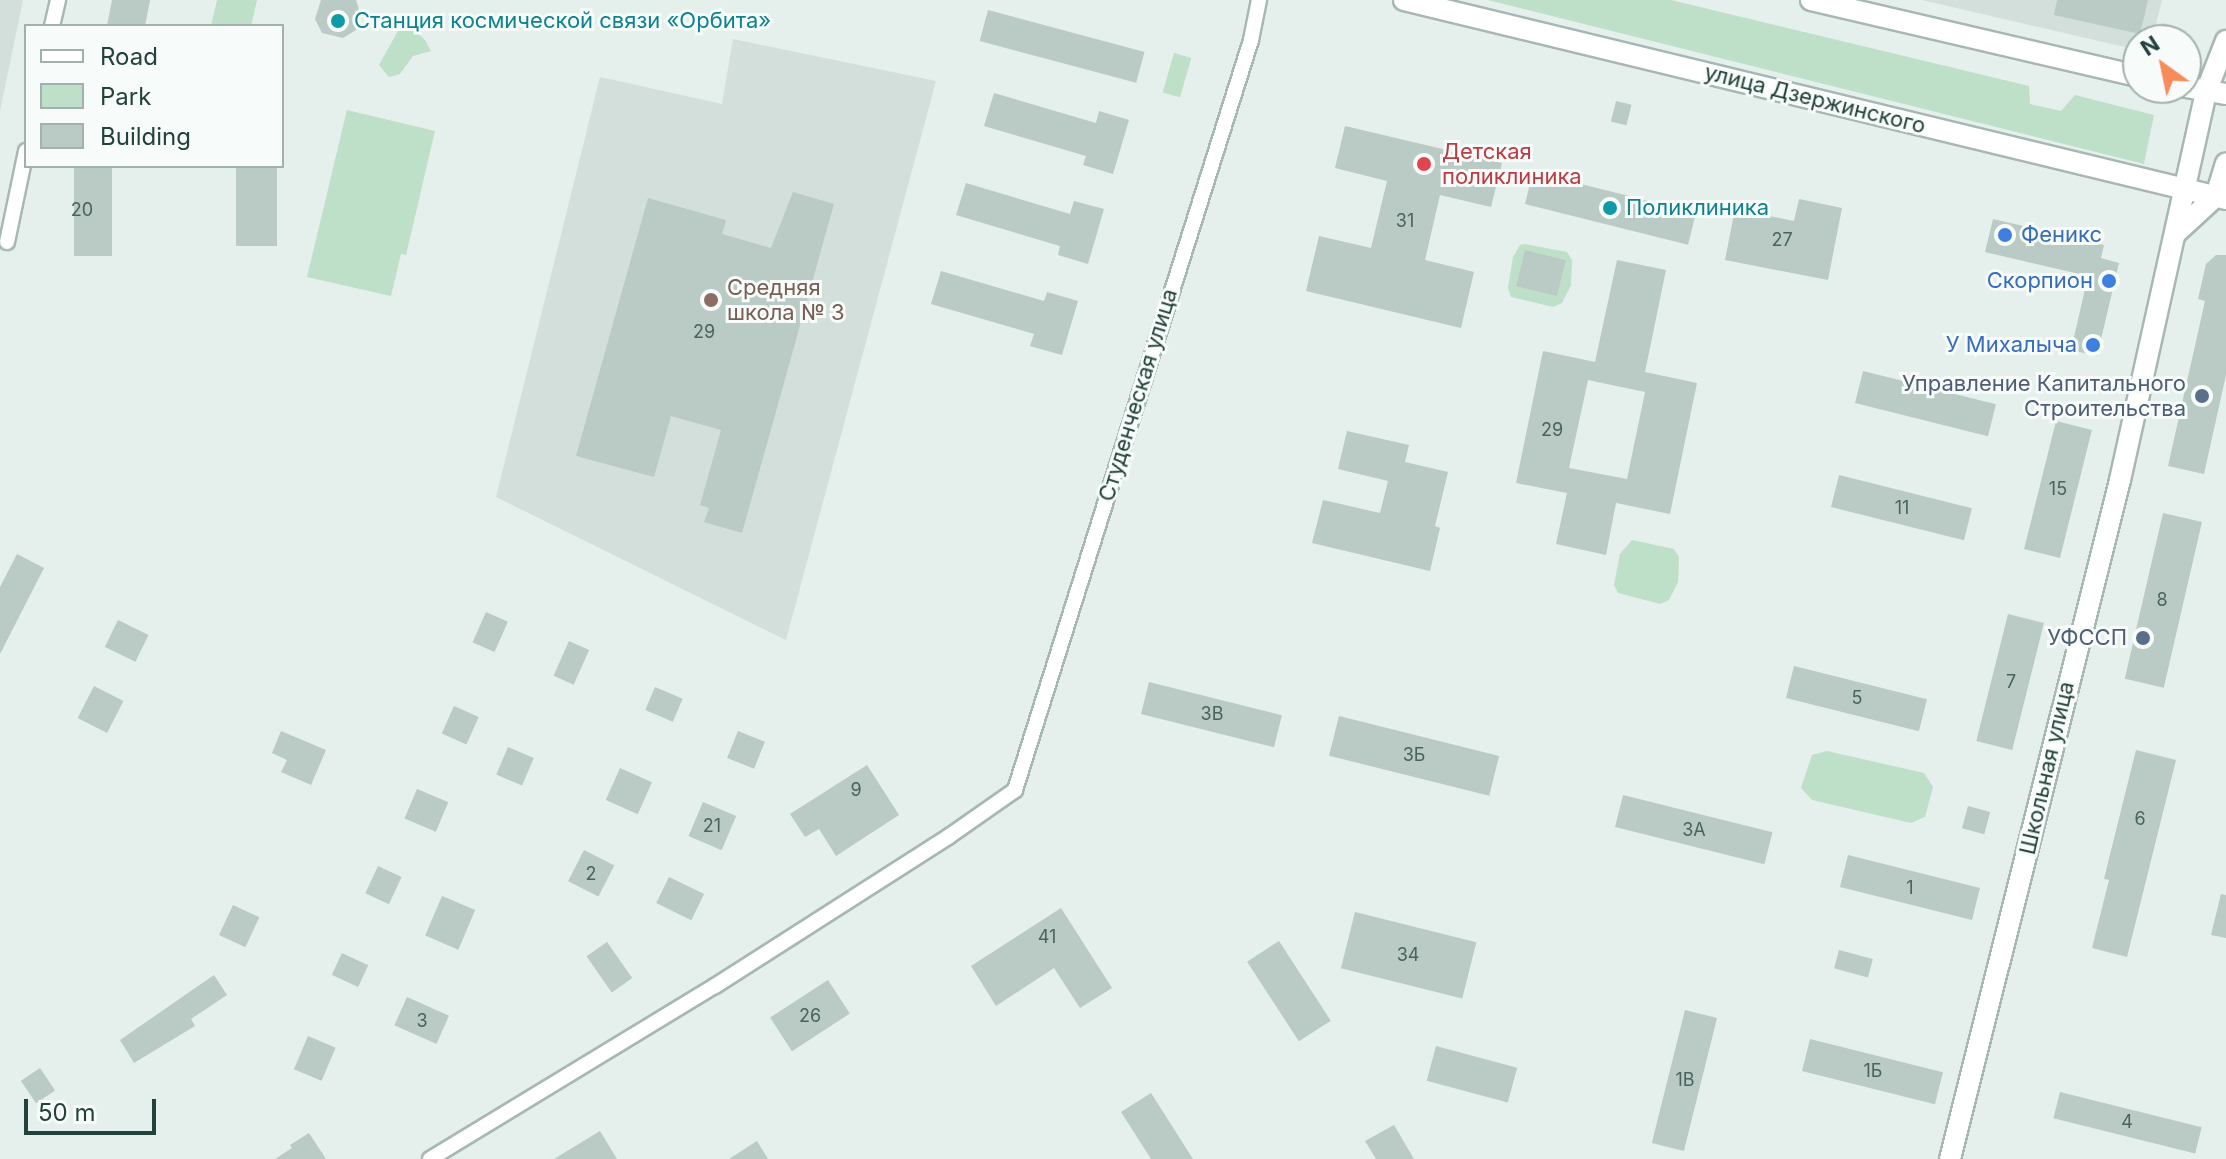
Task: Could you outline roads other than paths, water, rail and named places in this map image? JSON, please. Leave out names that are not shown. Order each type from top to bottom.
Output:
[{"type":"street","points":[[52,24],[58,0]]},
{"type":"street","name":"Студенческая улица","points":[[436,1158],[715,986],[948,837],[1015,790],[1251,40],[1259,0]]},
{"type":"street","name":"улица Дзержинского","points":[[1404,0],[2221,198]]},
{"type":"street","points":[[1811,0],[2122,72]]},
{"type":"street","name":"Школьная улица","points":[[1950,1159],[2123,466],[2206,91],[2226,41]]},
{"type":"street","points":[[7,242],[24,161]]},
{"type":"street","points":[[2177,232],[2221,198],[2226,164]]},
{"type":"place","name":"Станция космической связи «Орбита»","points":[[338,21]]},
{"type":"place","name":"Детская поликлиника","points":[[1424,164]]},
{"type":"place","name":"Поликлиника","points":[[1610,208]]},
{"type":"place","name":"Феникс","points":[[2005,235]]},
{"type":"place","name":"Скорпион","points":[[2109,281]]},
{"type":"place","name":"Средняя школа № 3","points":[[711,300]]},
{"type":"place","name":"У Михалыча","points":[[2093,345]]},
{"type":"place","name":"Управление Капитального Строительства","points":[[2202,396]]},
{"type":"place","name":"УФССП","points":[[2143,638]]}]
